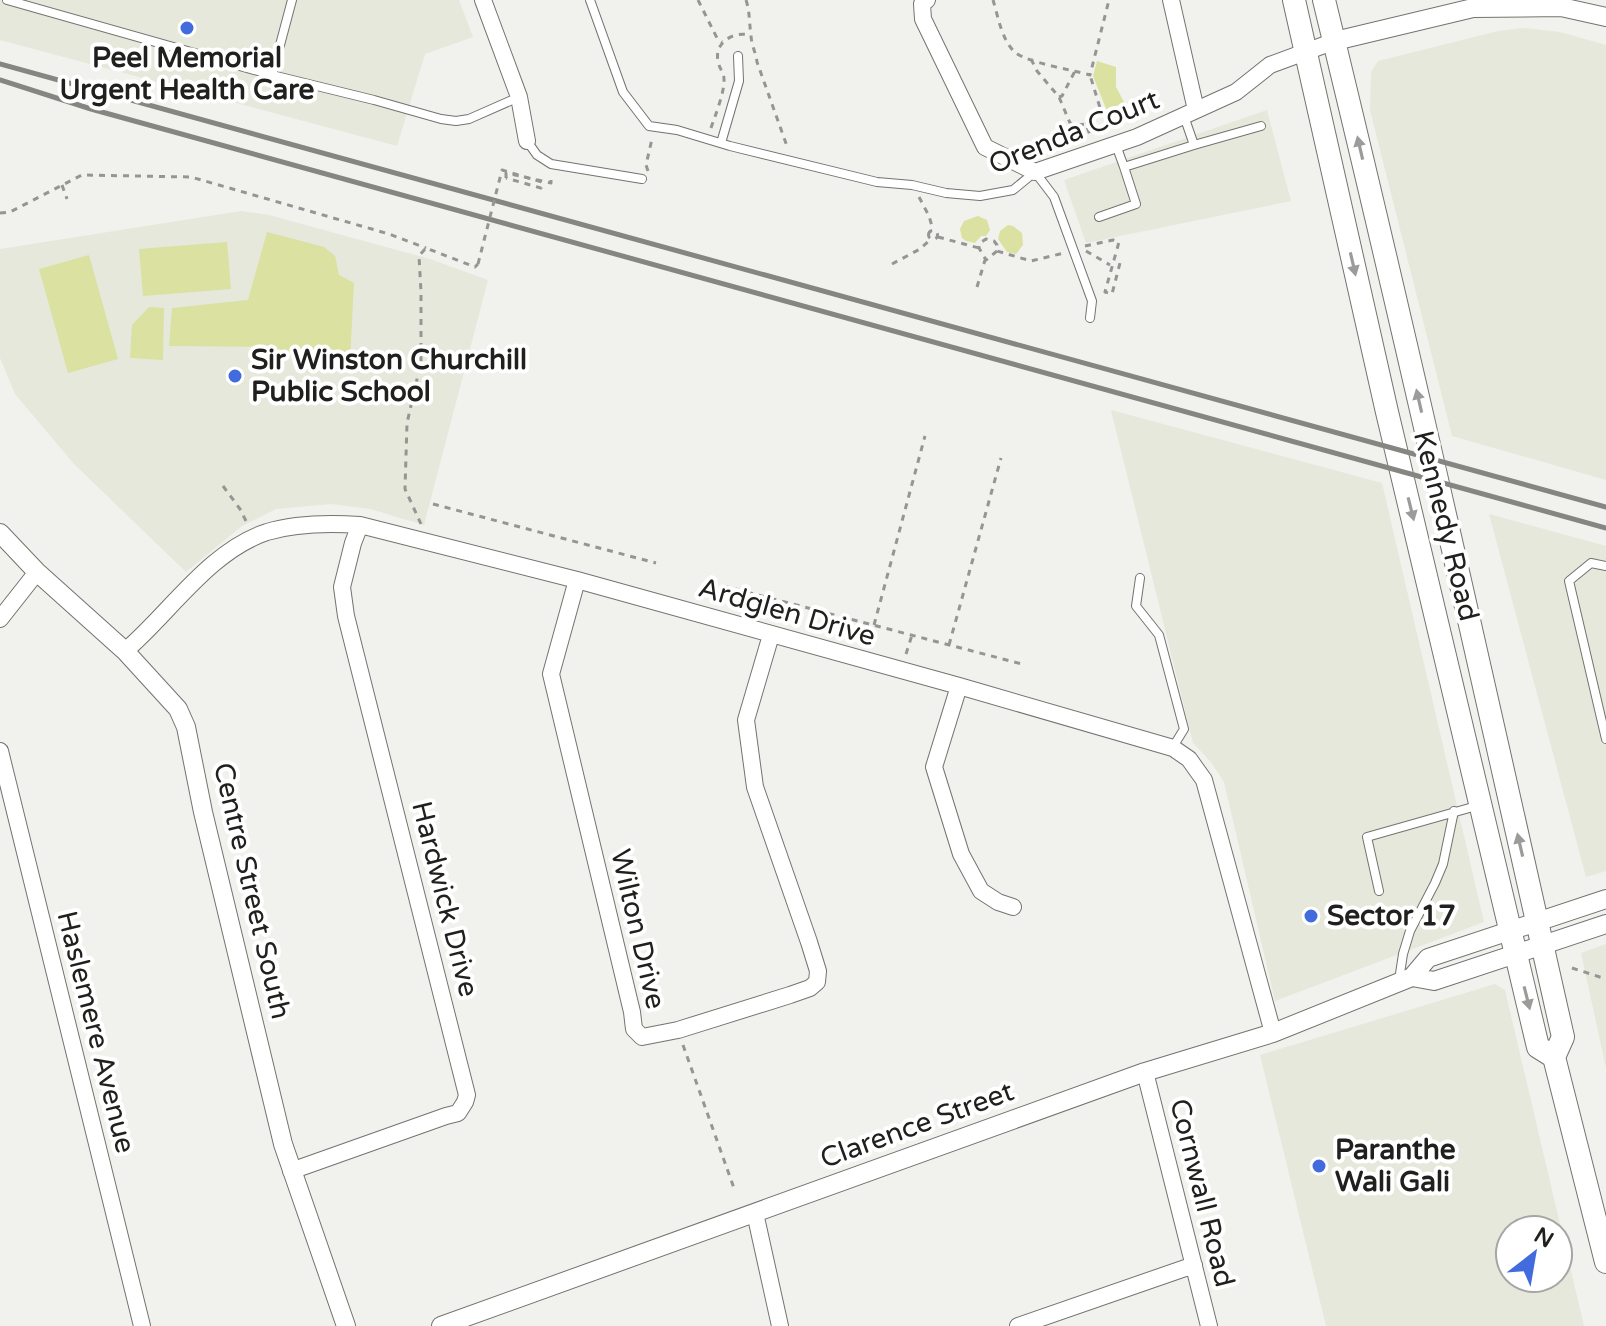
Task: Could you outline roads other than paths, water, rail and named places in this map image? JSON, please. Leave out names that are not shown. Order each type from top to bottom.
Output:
[{"type":"main road","name":"Kennedy Road","points":[[1294,0],[1387,412],[1538,1047],[1554,1057],[1563,1037],[1543,945],[1324,0]]},
{"type":"main road","points":[[1554,1057],[1606,1262]]},
{"type":"street","points":[[483,0],[519,97],[527,141]]},
{"type":"street","points":[[927,0],[922,4],[923,19],[985,147],[1035,172]]},
{"type":"street","points":[[1171,0],[1190,113]]},
{"type":"street","points":[[1335,41],[1473,8],[1537,4],[1606,17]]},
{"type":"street","name":"Orenda Court","points":[[1035,172],[1116,145],[1190,113],[1236,92],[1270,65],[1335,41]]},
{"type":"street","name":"Ardglen Drive","points":[[125,651],[197,580],[235,548],[265,533],[298,525],[360,525],[577,580],[1173,748],[1189,759],[1204,780],[1273,1033]]},
{"type":"street","name":"Hardwick Drive","points":[[291,1171],[458,1113],[467,1095],[346,616],[342,587],[360,525]]},
{"type":"street","name":"Centre Street South","points":[[0,533],[37,572],[125,651],[178,709],[186,727],[206,827],[291,1171],[346,1326]]},
{"type":"street","points":[[0,619],[37,572]]},
{"type":"street","name":"Wilton Drive","points":[[577,580],[551,674],[634,1029],[642,1037],[678,1030],[810,988],[817,982],[818,971],[809,942],[755,787],[746,720],[771,635]]},
{"type":"street","points":[[959,686],[934,767],[961,854],[981,891],[1013,907]]},
{"type":"street","name":"Haslemere Avenue","points":[[0,751],[142,1326]]},
{"type":"street","name":"Clarence Street","points":[[441,1326],[1145,1072],[1273,1033],[1405,980],[1428,958],[1606,899]]},
{"type":"street","name":"Clarence Street","points":[[1405,980],[1434,981],[1606,924]]},
{"type":"street","name":"Cornwall Road","points":[[1145,1072],[1209,1326]]},
{"type":"street","points":[[755,1213],[780,1326]]},
{"type":"street","points":[[1018,1326],[1194,1265]]},
{"type":"lane","points":[[7,0],[441,119],[469,119],[519,97]]},
{"type":"lane","points":[[272,75],[292,0]]},
{"type":"lane","name":"Orenda Court","points":[[590,0],[623,92],[649,126],[677,130],[877,182],[912,185],[946,193],[980,196],[1013,190],[1035,172]]},
{"type":"lane","points":[[721,143],[739,81],[738,56]]},
{"type":"lane","points":[[1190,113],[1194,145]]},
{"type":"lane","points":[[1124,167],[1261,126]]},
{"type":"lane","points":[[527,141],[537,155],[551,164],[646,177]]},
{"type":"lane","points":[[1099,217],[1136,204],[1116,145]]},
{"type":"lane","points":[[1035,172],[1054,197],[1092,301],[1090,318]]},
{"type":"lane","points":[[1606,566],[1591,563],[1569,581],[1606,739]]},
{"type":"lane","points":[[1140,578],[1136,606],[1159,635],[1184,729],[1173,748]]},
{"type":"lane","points":[[1379,891],[1367,837],[1481,805]]},
{"type":"lane","points":[[1405,980],[1403,954],[1410,931],[1443,864],[1454,811]]},
{"type":"railway","points":[[0,64],[1606,507]]},
{"type":"railway","points":[[0,80],[91,109],[1606,528]]},
{"type":"place","name":"Peel Memorial Urgent Health Care","points":[[187,28]]},
{"type":"place","name":"Sir Winston Churchill Public School","points":[[235,376]]},
{"type":"place","name":"Sector 17","points":[[1311,916]]},
{"type":"place","name":"Paranthe Wali Gali","points":[[1319,1166]]}]
